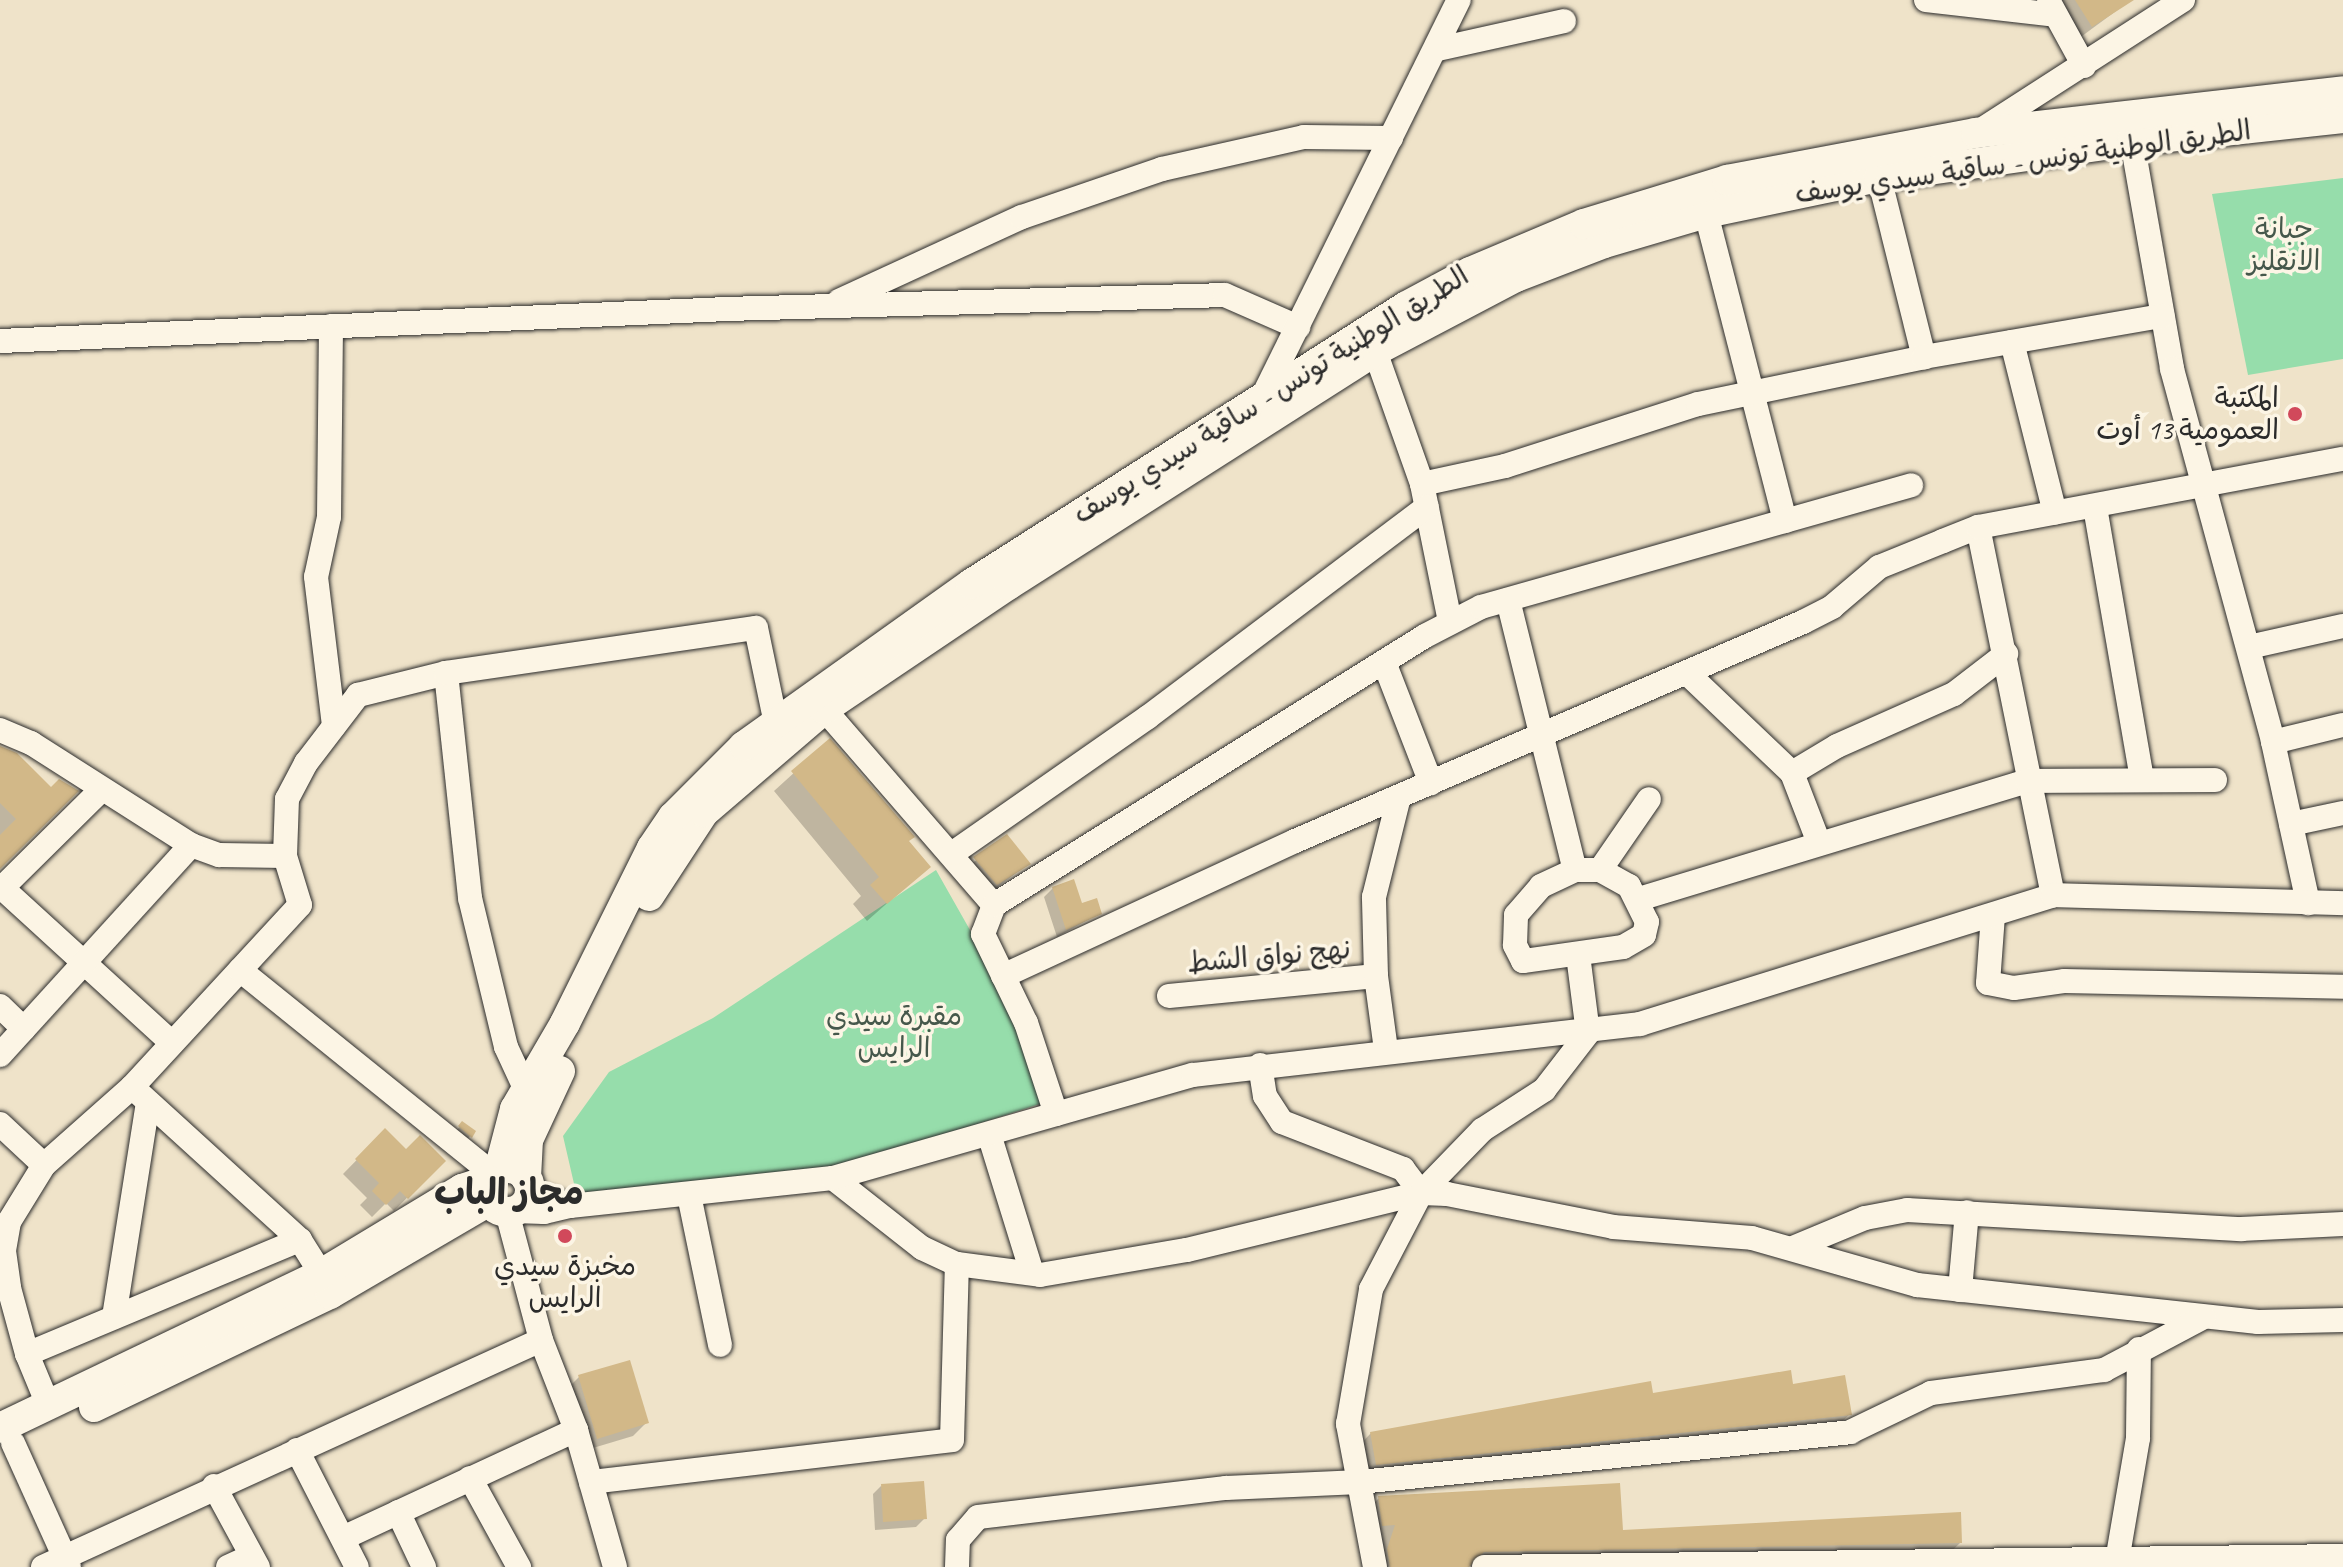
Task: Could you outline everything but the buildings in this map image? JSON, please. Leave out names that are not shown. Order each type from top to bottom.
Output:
[{"type":"main road","name":"الطريق الوطنية تونس - ساقية سيدي يوسف","points":[[506,1190],[515,1109],[673,817],[775,719],[971,584],[1265,392],[1470,272],[1584,224],[1727,180],[1976,133],[2343,91]]},
{"type":"main road","name":"الطريق الوطنية تونس - ساقية سيدي يوسف","points":[[506,1190],[541,1106],[679,845],[704,812],[751,768],[824,709],[1375,351],[1516,277],[1706,213],[1879,177],[2132,141],[2343,118]]},
{"type":"main road","points":[[4,1439],[49,1407],[321,1274],[462,1189],[506,1190]]},
{"type":"main road","points":[[4,1439],[330,1294],[506,1190]]},
{"type":"street","points":[[1265,392],[1438,49],[1459,0]]},
{"type":"street","points":[[1926,0],[2052,8],[2084,66]]},
{"type":"street","points":[[1976,133],[2183,0]]},
{"type":"street","points":[[1438,49],[1564,21]]},
{"type":"street","points":[[828,306],[1022,217],[1162,169],[1304,137],[1391,138]]},
{"type":"street","points":[[2132,141],[2162,316],[2273,742],[2308,903]]},
{"type":"street","points":[[1879,177],[1924,357]]},
{"type":"street","points":[[1706,213],[1755,393],[1785,521]]},
{"type":"street","points":[[0,341],[828,306],[1225,295],[1298,327]]},
{"type":"street","points":[[953,853],[1148,717],[1424,496],[1755,393],[1924,357],[2162,316]]},
{"type":"street","points":[[331,326],[329,517],[316,577],[334,726]]},
{"type":"street","points":[[2012,342],[2055,513]]},
{"type":"street","points":[[1375,351],[1424,496],[1450,622]]},
{"type":"street","points":[[1003,976],[1295,841],[1398,801],[1541,732],[1688,674],[1832,607],[1879,567],[1978,527],[2205,488],[2343,459]]},
{"type":"street","points":[[1056,1114],[1026,1023],[983,934],[994,905],[1450,622],[1508,600],[1911,485]]},
{"type":"street","points":[[2095,507],[2142,778]]},
{"type":"street","points":[[1978,527],[2006,654],[2027,781],[2053,895]]},
{"type":"street","points":[[1508,600],[1541,732],[1588,870],[1629,886],[1639,899],[1647,922],[1644,935],[1623,947],[1523,961],[1514,931],[1524,901],[1541,886],[1588,870],[1649,799]]},
{"type":"street","points":[[2249,647],[2343,626]]},
{"type":"street","points":[[49,1407],[27,1354],[4,1251],[9,1222],[44,1165],[140,1095],[172,1043],[300,905],[285,856],[287,799],[358,695],[446,673],[756,628],[775,719]]},
{"type":"street","points":[[1792,773],[1837,746],[1954,694],[2006,654]]},
{"type":"street","points":[[1384,662],[1431,783]]},
{"type":"street","points":[[446,673],[470,898],[506,1047],[526,1090]]},
{"type":"street","points":[[1688,674],[1792,773],[1819,843]]},
{"type":"street","points":[[824,709],[953,853],[994,905]]},
{"type":"street","points":[[2273,742],[2343,725]]},
{"type":"street","points":[[0,730],[31,743],[191,845],[219,855],[285,856]]},
{"type":"street","points":[[1639,899],[2027,781],[2215,780]]},
{"type":"street","points":[[101,790],[1,888],[172,1043]]},
{"type":"street","points":[[1386,1050],[1376,976],[1374,897],[1398,801]]},
{"type":"street","points":[[2291,824],[2343,813]]},
{"type":"street","points":[[0,1055],[191,845]]},
{"type":"street","points":[[240,970],[506,1190],[544,1212],[570,1206],[833,1178],[1193,1075],[1386,1050],[1588,1033],[1640,1024],[2053,895],[2343,903]]},
{"type":"street","points":[[1993,915],[1988,983],[2014,988],[2064,981],[2343,987]]},
{"type":"street","points":[[1375,1567],[1348,1424],[1371,1289],[1421,1193],[1482,1130],[1544,1090],[1588,1033],[1578,955]]},
{"type":"street","name":"نهج نواق الشط","points":[[1169,996],[1376,976]]},
{"type":"street","points":[[0,1006],[24,1029]]},
{"type":"street","points":[[1260,1065],[1265,1096],[1282,1122],[1403,1169],[1421,1193]]},
{"type":"street","points":[[140,1095],[300,1240],[321,1274]]},
{"type":"street","points":[[114,1317],[140,1095]]},
{"type":"street","points":[[0,1124],[44,1165]]},
{"type":"street","points":[[989,1134],[1032,1273]]},
{"type":"street","points":[[833,1178],[872,1214],[957,1264],[1032,1273],[1069,1272],[1187,1250],[1421,1193],[1532,1208],[1613,1227],[1752,1238],[1795,1247],[1855,1270],[1960,1290],[2258,1322],[2343,1320]]},
{"type":"street","points":[[506,1190],[541,1340],[576,1430],[615,1567]]},
{"type":"street","points":[[689,1195],[720,1345]]},
{"type":"street","points":[[1795,1247],[1865,1218],[1907,1210],[2241,1229],[2343,1224]]},
{"type":"street","points":[[1960,1290],[1967,1212]]},
{"type":"street","points":[[27,1354],[300,1240]]},
{"type":"street","points":[[591,1482],[952,1440],[957,1264]]},
{"type":"street","points":[[957,1567],[958,1540],[978,1517],[1226,1488],[1360,1482],[1850,1432],[1931,1393],[2104,1370],[2207,1316]]},
{"type":"street","points":[[4,1439],[59,1563],[214,1486],[541,1340]]},
{"type":"street","points":[[2117,1564],[2138,1438],[2139,1349]]},
{"type":"street","points":[[343,1538],[576,1430]]},
{"type":"street","points":[[297,1450],[357,1567]]},
{"type":"street","points":[[470,1478],[519,1567]]},
{"type":"street","points":[[214,1486],[255,1561],[228,1567]]},
{"type":"street","points":[[398,1512],[424,1567]]},
{"type":"street","points":[[1484,1567],[2285,1562],[2343,1556]]},
{"type":"green space","name":"جبانة الانقليز","points":[[2343,178],[2343,359],[2248,375],[2212,194]]},
{"type":"green space","name":"مقبرة سيدي الرايس","points":[[936,870],[1021,1020],[1046,1102],[827,1173],[578,1201],[563,1136],[609,1072],[713,1018]]},
{"type":"place","name":"المكتبة العمومية 13 أوت","points":[[2295,414]]},
{"type":"place","name":"مخبزة سيدي الرايس","points":[[565,1236]]},
{"type":"district","name":"مجاز الباب","points":[[509,1193]]}]
